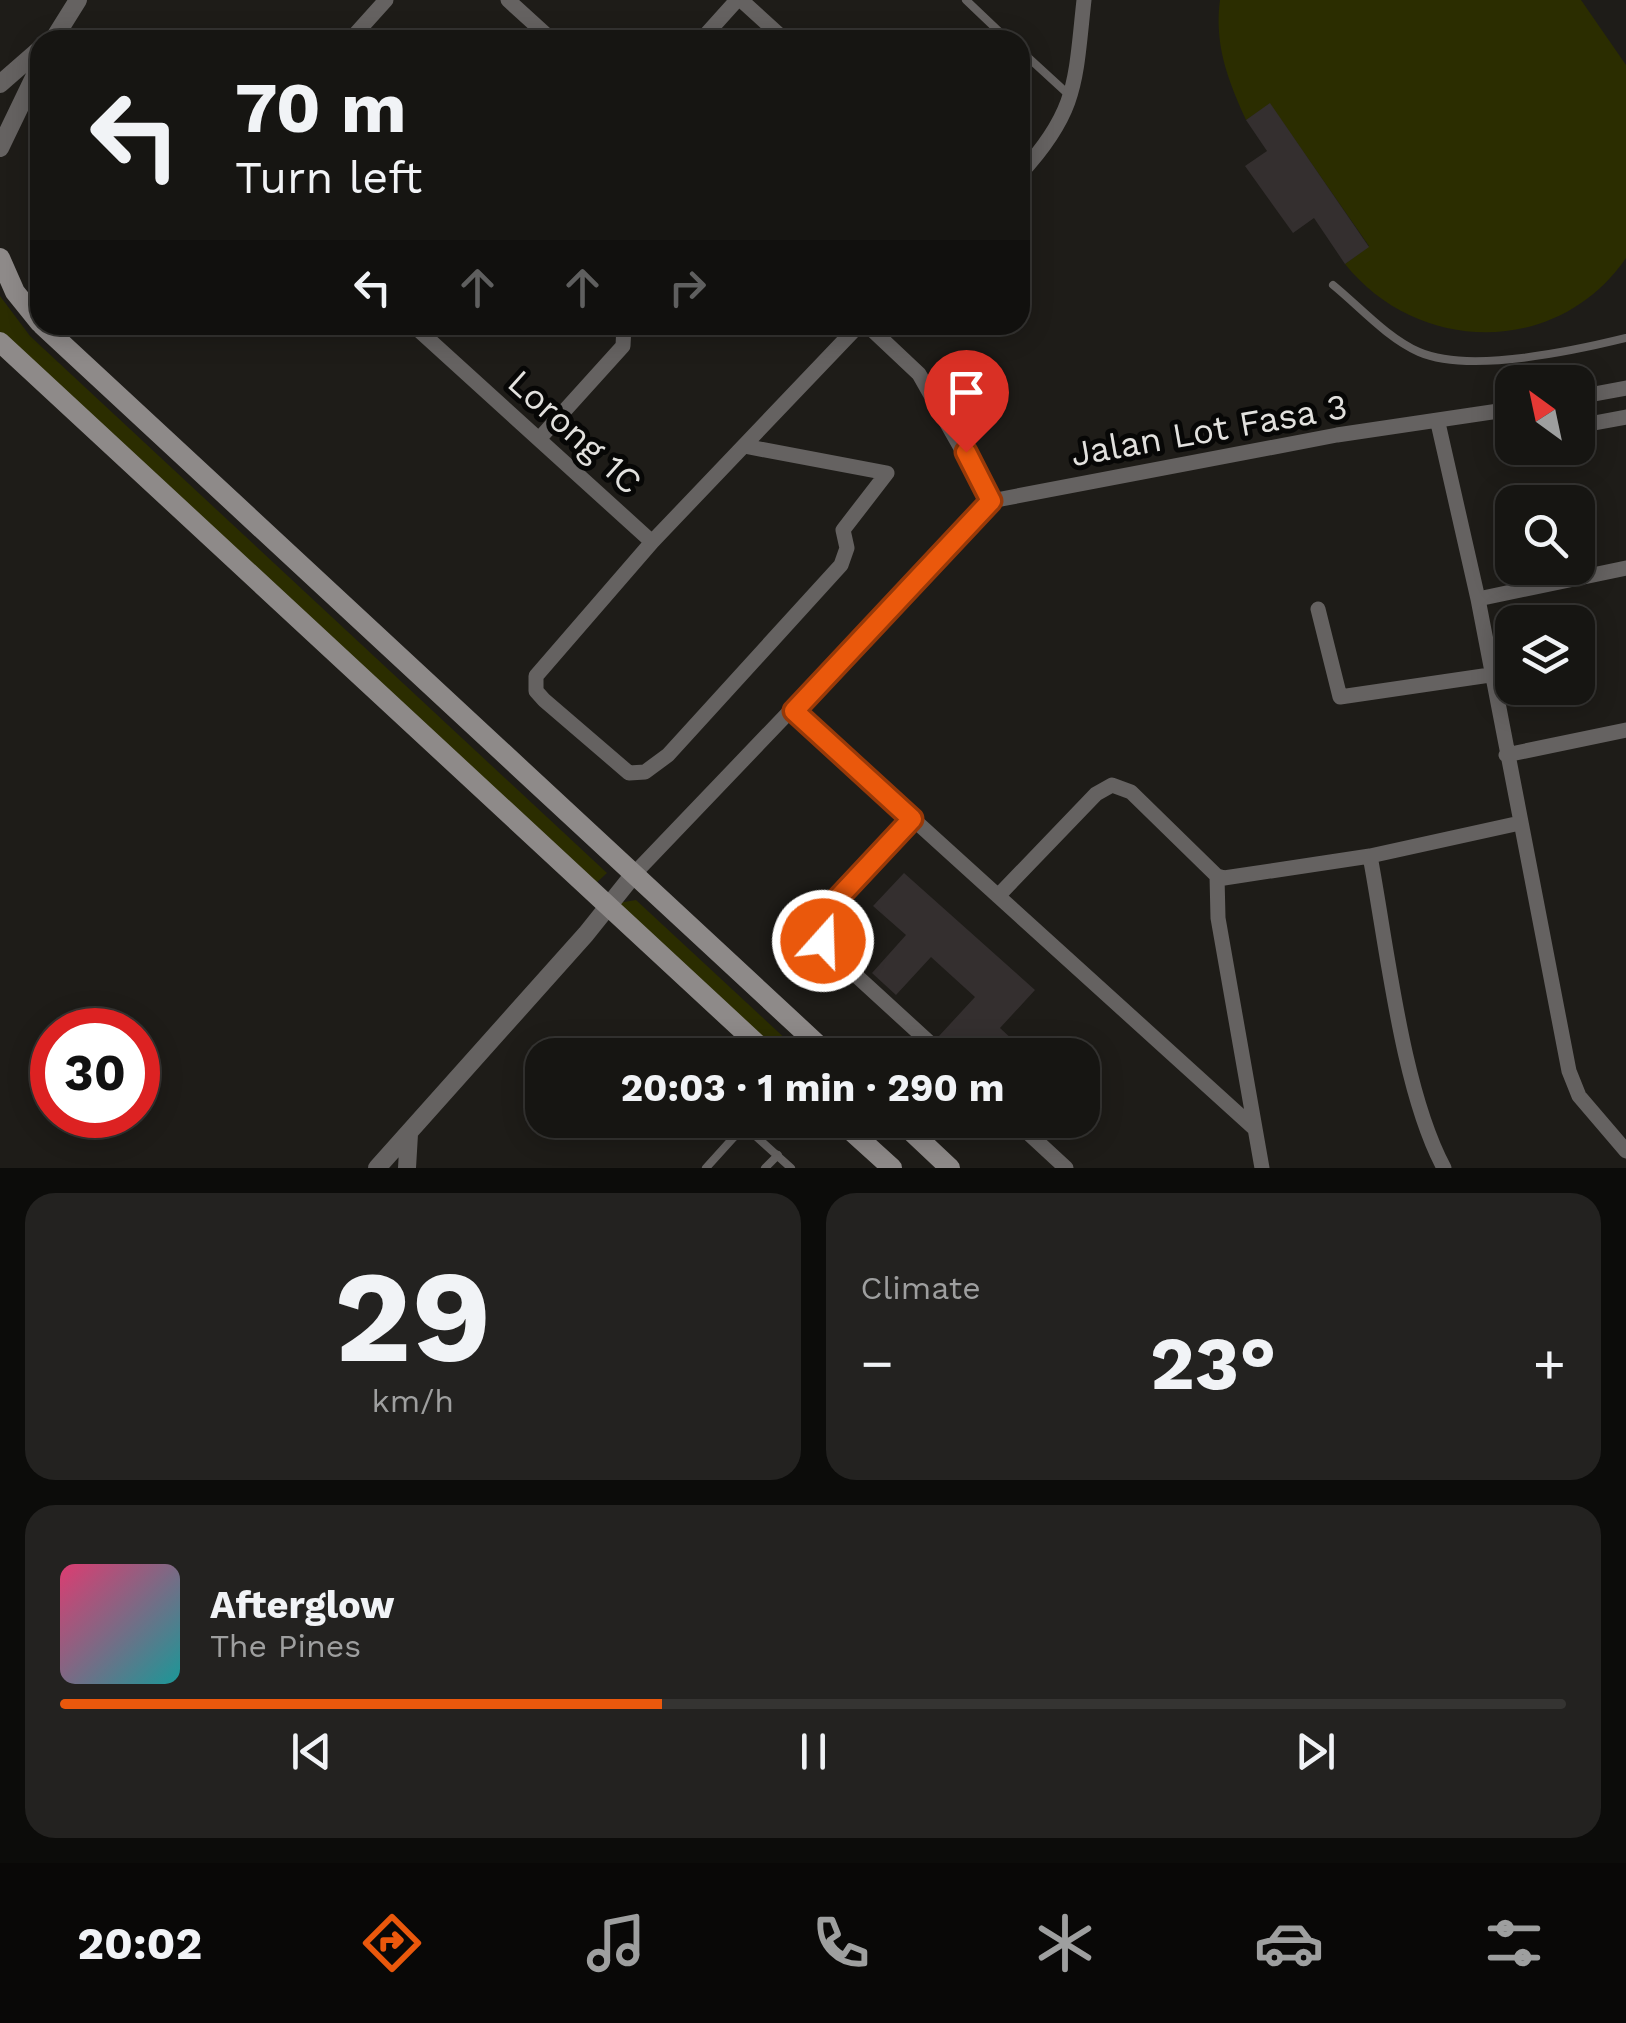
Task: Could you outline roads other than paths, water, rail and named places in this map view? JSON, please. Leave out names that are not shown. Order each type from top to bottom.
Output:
[{"type":"main road","points":[[0,258],[15,292],[30,310]]},
{"type":"main road","points":[[53,335],[810,1038]]},
{"type":"main road","points":[[0,342],[750,1038]]},
{"type":"main road","points":[[860,1138],[892,1168]]},
{"type":"main road","points":[[918,1138],[950,1168]]},
{"type":"street","points":[[58,30],[78,0]]},
{"type":"street","points":[[359,30],[386,0]]},
{"type":"street","points":[[508,0],[541,30]]},
{"type":"street","points":[[710,30],[739,0],[774,30]]},
{"type":"street","points":[[1030,163],[1055,134],[1072,97],[1084,0]]},
{"type":"street","points":[[0,84],[30,58]]},
{"type":"street","points":[[0,148],[30,86]]},
{"type":"street","name":"Lorong 1C","points":[[424,335],[652,542]]},
{"type":"street","points":[[538,439],[623,346],[624,335]]},
{"type":"street","points":[[744,446],[886,473],[843,530],[848,548],[841,566],[668,755],[638,774],[629,773],[544,700],[535,684],[540,670],[652,542],[744,446],[853,335]]},
{"type":"street","points":[[377,1168],[586,934],[634,874],[991,501],[919,374],[874,335]]},
{"type":"street","points":[[1595,394],[1626,388]]},
{"type":"street","name":"Jalan Lot Fasa 3","points":[[991,501],[1337,436],[1495,412]]},
{"type":"street","points":[[1595,423],[1626,417]]},
{"type":"street","points":[[1438,423],[1478,599],[1568,1071],[1579,1096],[1626,1152]]},
{"type":"street","points":[[1478,599],[1626,568]]},
{"type":"street","points":[[1318,608],[1340,697],[1490,675]]},
{"type":"street","points":[[794,711],[1256,1129]]},
{"type":"street","points":[[1506,756],[1626,730]]},
{"type":"street","points":[[998,896],[1096,794],[1112,785],[1131,792],[1217,876],[1236,878],[1370,856],[1520,823]]},
{"type":"street","points":[[912,819],[825,912],[820,928],[826,947],[925,1038]]},
{"type":"street","points":[[1370,856],[1415,1084],[1444,1168]]},
{"type":"street","points":[[1217,876],[1217,910],[1262,1168]]},
{"type":"street","points":[[407,1168],[409,1133]]},
{"type":"street","points":[[1034,1138],[1066,1168]]},
{"type":"lane","points":[[966,0],[998,30]]},
{"type":"lane","points":[[1030,59],[1072,97]]},
{"type":"lane","points":[[1333,285],[1406,344],[1430,355],[1494,360],[1626,338]]},
{"type":"lane","points":[[706,1168],[743,1132],[757,1135],[791,1168]]},
{"type":"lane","points":[[765,1168],[778,1155]]}]
